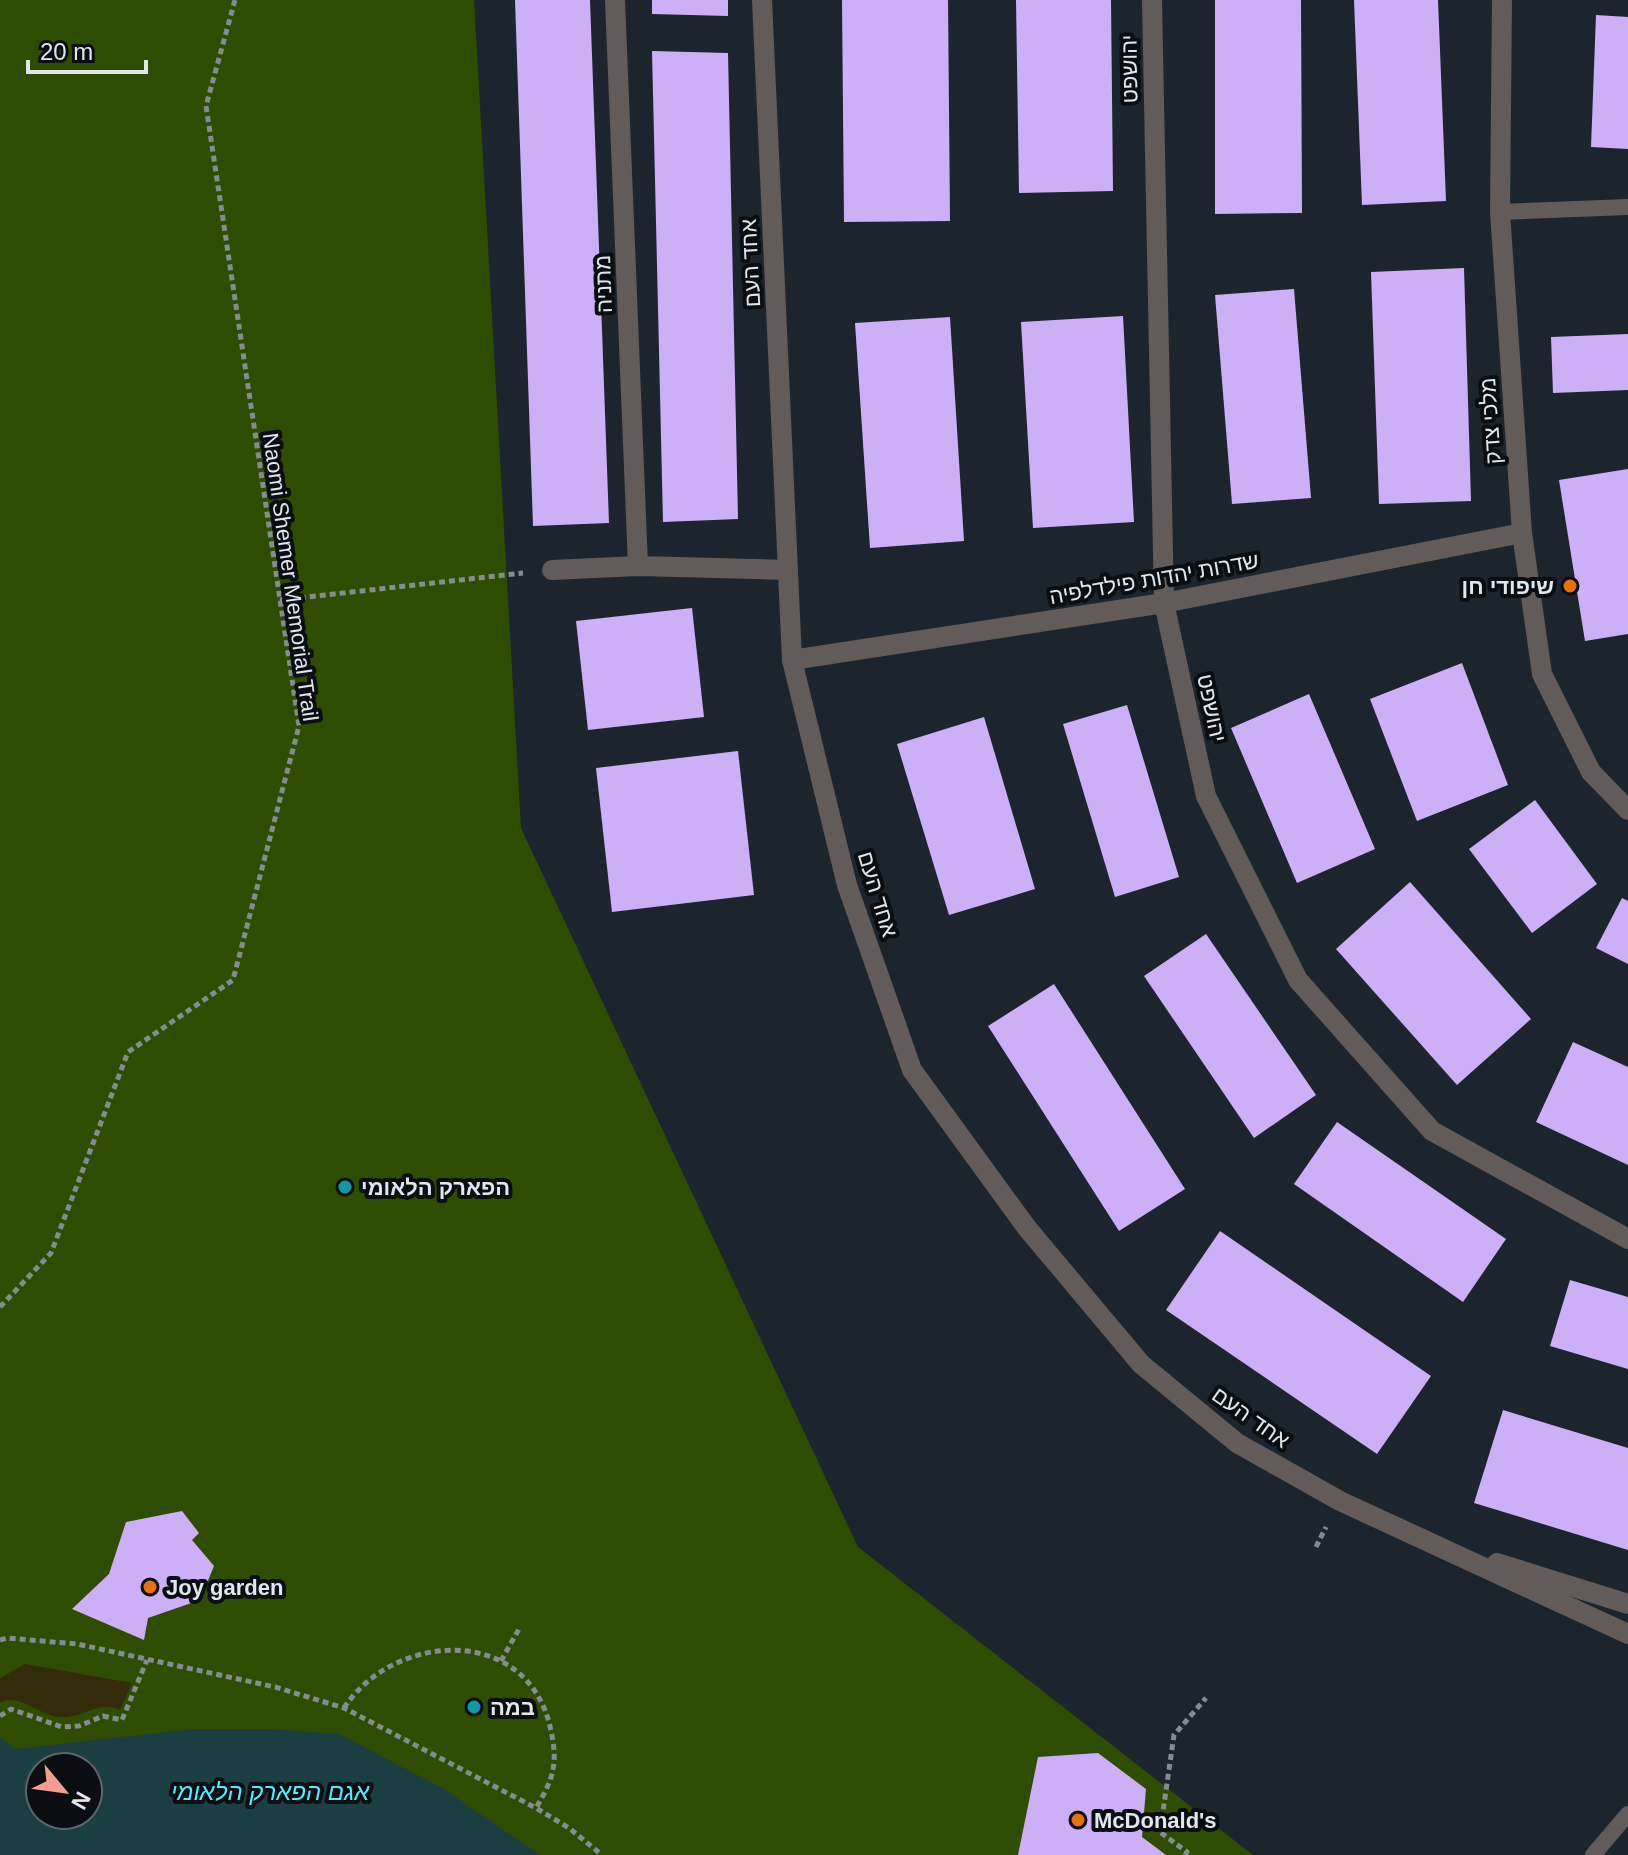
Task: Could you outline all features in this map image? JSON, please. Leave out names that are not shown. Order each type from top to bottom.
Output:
[{"type":"street","name":"מתניה","points":[[615,0],[638,566]]},
{"type":"street","name":"אחד העם","points":[[762,0],[792,660],[847,885],[912,1070],[1027,1228],[1141,1364],[1237,1443],[1340,1501],[1628,1634]]},
{"type":"street","name":"יהושפט","points":[[1152,0],[1164,603],[1206,796],[1298,980],[1432,1131],[1628,1239]]},
{"type":"street","name":"מלכי צדק","points":[[1502,0],[1500,212],[1522,533],[1542,674],[1591,772],[1628,810]]},
{"type":"street","name":"שדרות יהדות פילדלפיה","points":[[792,660],[1164,603],[1522,533]]},
{"type":"street","points":[[552,570],[638,566],[788,570]]},
{"type":"street","name":"אחד העם","points":[[1447,1549],[1628,1604]]},
{"type":"lane","points":[[1500,212],[1628,207]]},
{"type":"lane","points":[[1593,1855],[1628,1814]]},
{"type":"path","name":"Naomi Shemer Memorial Trail","points":[[0,1307],[51,1253],[128,1052],[233,980],[299,726],[206,106],[235,0]]},
{"type":"path","points":[[280,600],[552,570]]},
{"type":"path","points":[[501,1661],[519,1629]]},
{"type":"path","points":[[2,1638],[77,1644],[275,1687],[344,1708],[536,1808],[569,1828],[602,1855]]},
{"type":"path","points":[[344,1708],[374,1674],[416,1655],[469,1650],[501,1661],[528,1682],[539,1698],[551,1732],[553,1770],[536,1808]]},
{"type":"path","points":[[0,1716],[11,1709],[62,1727],[79,1726],[103,1716],[122,1720],[147,1660]]},
{"type":"path","points":[[1185,1855],[1187,1852],[1160,1832],[1174,1735],[1206,1698]]},
{"type":"green space","name":"הפארק הלאומי","points":[[0,0],[474,0],[521,828],[858,1547],[1253,1855],[0,1855]]},
{"type":"sand","points":[[25,1664],[132,1683],[120,1710],[104,1707],[75,1716],[59,1717],[14,1700],[0,1703],[0,1678]]},
{"type":"water","name":"אגם הפארק הלאומי","points":[[192,1729],[274,1729],[339,1734],[444,1789],[540,1855],[0,1855],[0,1737],[16,1749]]},
{"type":"building","points":[[515,0],[590,0],[609,523],[533,526]]},
{"type":"building","points":[[652,0],[728,0],[728,16],[652,14]]},
{"type":"building","points":[[842,0],[948,0],[950,221],[844,222]]},
{"type":"building","points":[[1016,0],[1111,0],[1113,191],[1019,193]]},
{"type":"building","points":[[1215,0],[1301,0],[1302,213],[1215,214]]},
{"type":"building","points":[[1354,0],[1438,0],[1446,201],[1362,205]]},
{"type":"building","points":[[1596,15],[1628,17],[1628,149],[1591,147]]},
{"type":"building","points":[[652,51],[728,53],[738,519],[663,522]]},
{"type":"building","points":[[1464,268],[1471,501],[1379,504],[1371,272]]},
{"type":"building","points":[[1294,289],[1311,498],[1232,504],[1215,295]]},
{"type":"building","points":[[1123,316],[1134,522],[1033,528],[1021,322]]},
{"type":"building","points":[[950,317],[964,541],[870,548],[855,323]]},
{"type":"building","points":[[1628,334],[1628,390],[1553,393],[1551,337]]},
{"type":"building","points":[[1628,469],[1628,634],[1585,641],[1559,480]]},
{"type":"building","points":[[692,608],[704,717],[588,730],[576,621]]},
{"type":"building","points":[[1462,663],[1508,785],[1417,821],[1370,699]]},
{"type":"building","points":[[1309,694],[1375,849],[1297,883],[1231,728]]},
{"type":"building","points":[[1127,705],[1179,877],[1115,897],[1063,724]]},
{"type":"building","points":[[984,717],[1035,889],[949,915],[897,744]]},
{"type":"building","points":[[738,751],[754,895],[612,912],[596,768]]},
{"type":"building","points":[[1535,800],[1597,884],[1532,933],[1469,849]]},
{"type":"building","points":[[1410,882],[1531,1019],[1457,1085],[1336,949]]},
{"type":"building","points":[[1622,898],[1628,901],[1628,964],[1596,948]]},
{"type":"building","points":[[1206,934],[1316,1095],[1254,1138],[1144,976]]},
{"type":"building","points":[[1054,984],[1185,1189],[1119,1231],[988,1026]]},
{"type":"building","points":[[1573,1042],[1628,1067],[1628,1165],[1536,1122]]},
{"type":"building","points":[[1337,1122],[1506,1239],[1463,1302],[1294,1184]]},
{"type":"building","points":[[1220,1231],[1431,1376],[1377,1454],[1166,1310]]},
{"type":"building","points":[[1570,1280],[1628,1297],[1628,1369],[1550,1346]]},
{"type":"building","points":[[1503,1410],[1628,1448],[1628,1550],[1474,1503]]},
{"type":"building","name":"Joy garden","points":[[182,1511],[199,1533],[192,1540],[214,1566],[200,1600],[148,1618],[144,1640],[72,1609],[109,1574],[126,1522]]},
{"type":"building","points":[[1098,1753],[1146,1789],[1142,1837],[1166,1855],[1018,1855],[1038,1757]]},
{"type":"place","name":"שיפודי חן","points":[[1570,586]]},
{"type":"place","name":"הפארק הלאומי","points":[[345,1187]]},
{"type":"place","name":"Joy garden","points":[[150,1587]]},
{"type":"place","name":"במה","points":[[474,1707]]},
{"type":"place","name":"McDonald's","points":[[1078,1820]]}]
